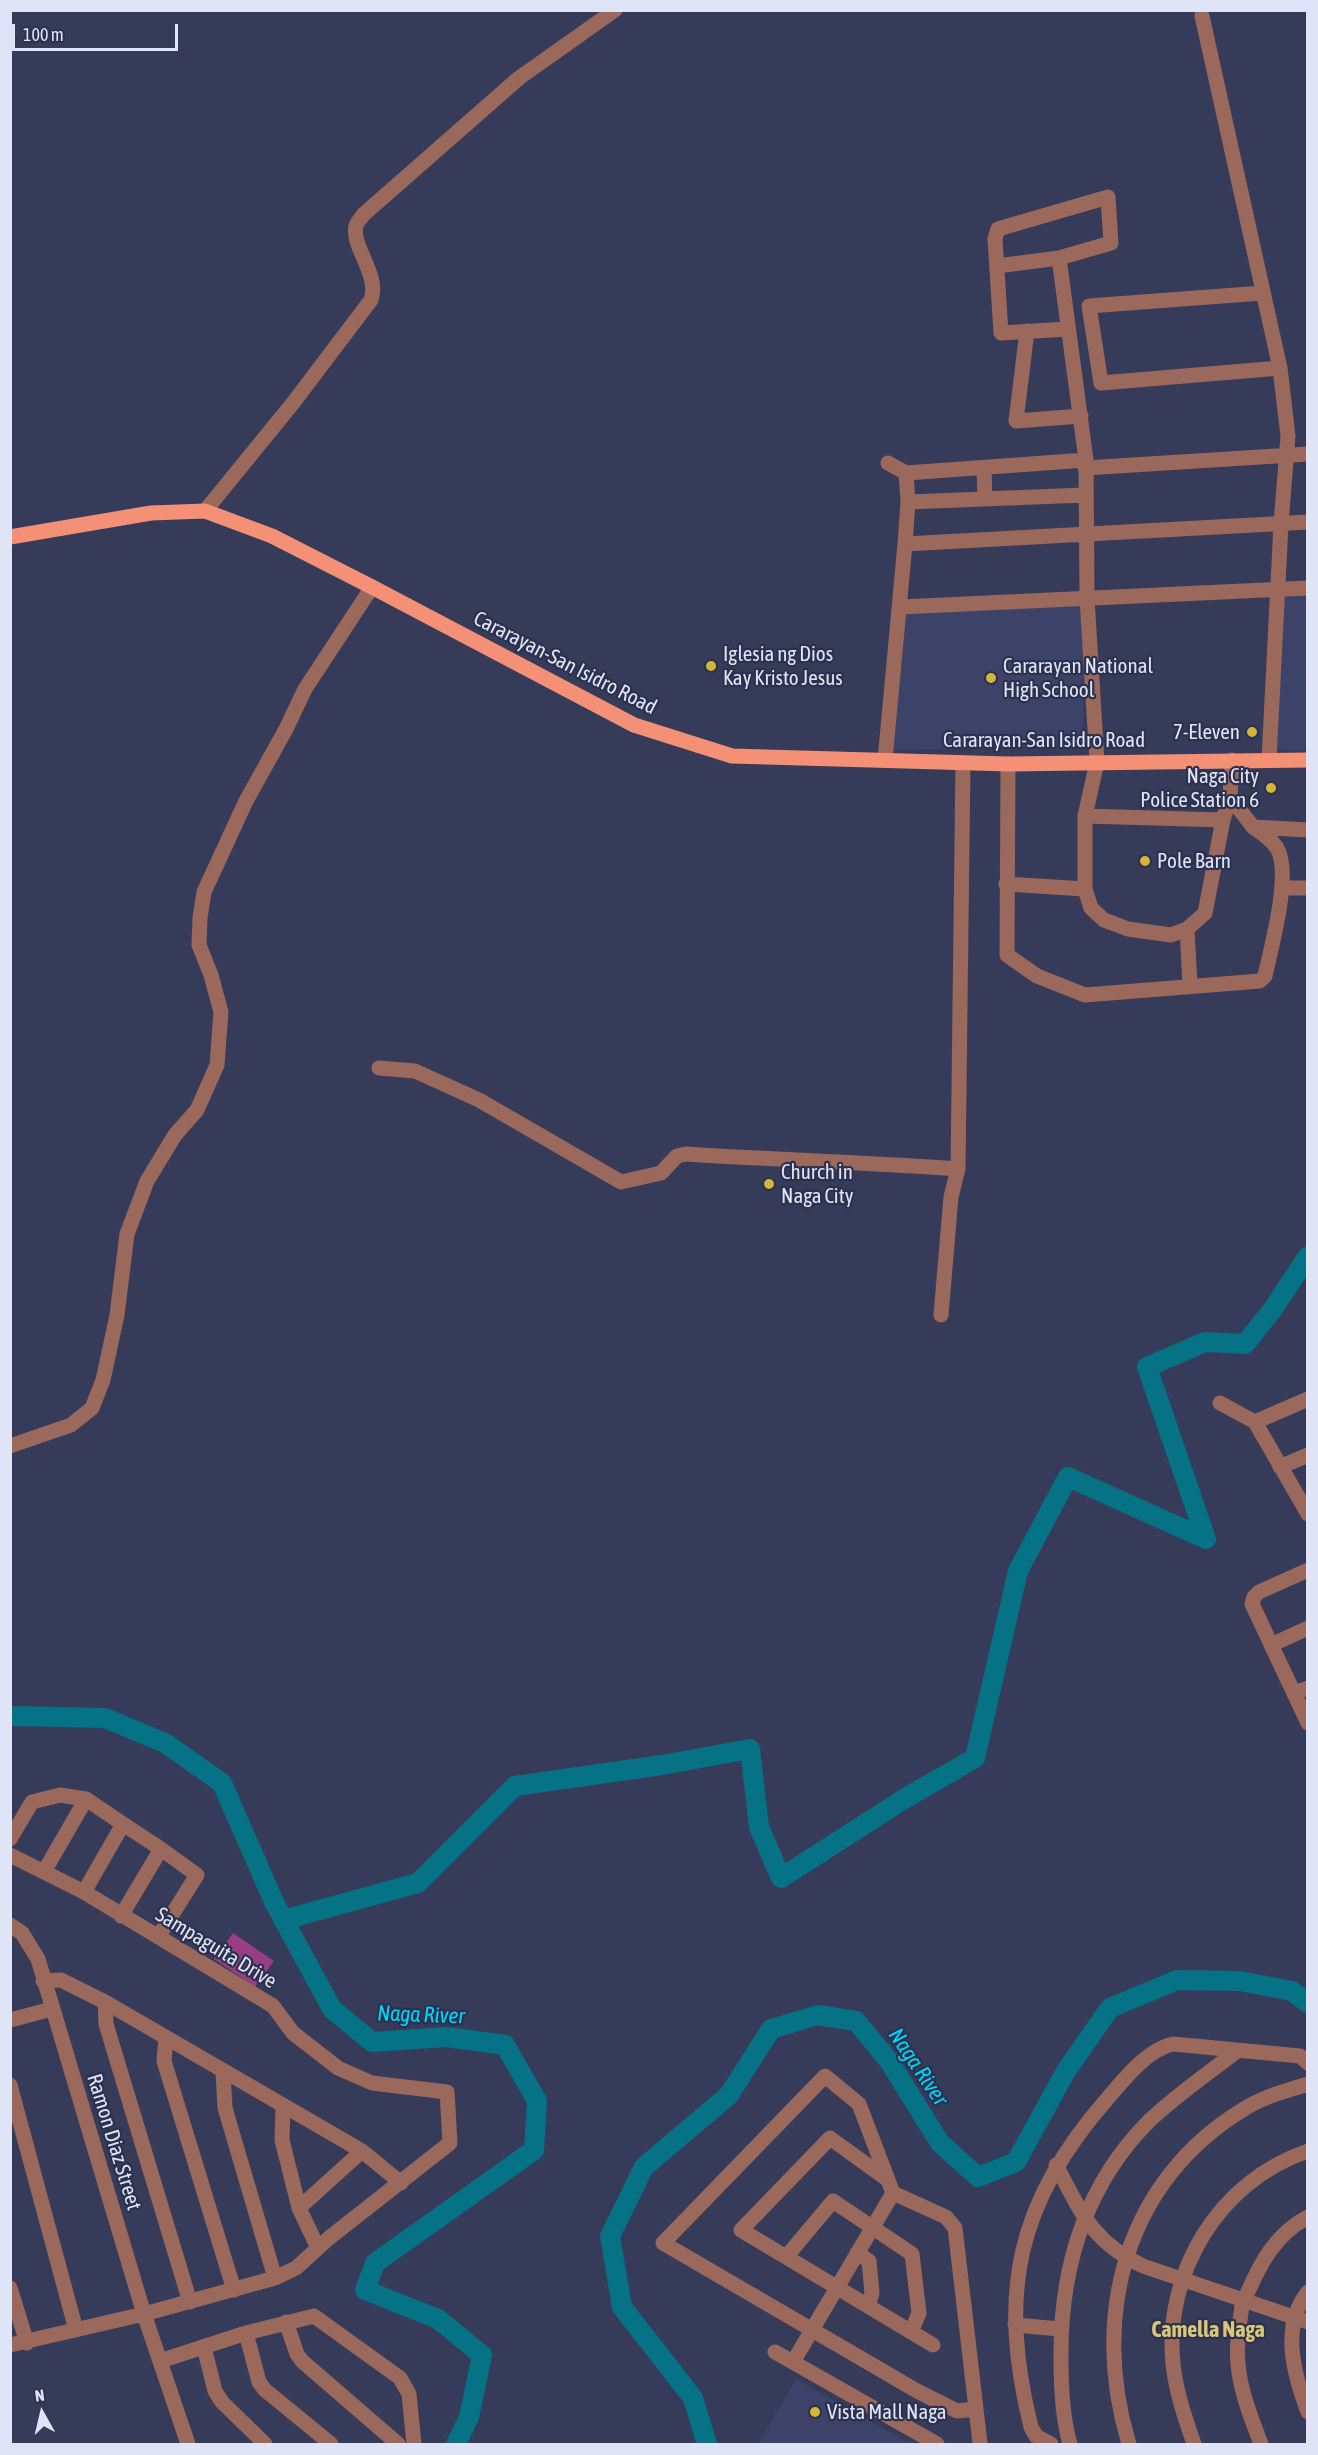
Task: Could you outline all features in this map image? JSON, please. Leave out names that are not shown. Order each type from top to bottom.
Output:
[{"type":"main road","name":"Cararayan-San Isidro Road","points":[[10,537],[151,513],[205,511],[272,537],[634,725],[732,756],[963,764],[1308,760]]},
{"type":"street","points":[[205,511],[293,404],[371,300],[375,290],[357,236],[356,226],[364,214],[519,78],[615,10]]},
{"type":"street","points":[[1202,16],[1280,368],[1288,436],[1281,524],[1269,760]]},
{"type":"street","points":[[997,266],[1059,258],[1111,243],[1108,197],[998,229],[995,239],[1000,333],[1068,329]]},
{"type":"street","points":[[1059,258],[1081,416],[1085,464],[1087,598],[1097,762],[1085,816],[1086,889],[1091,908],[1104,920],[1128,929],[1171,935],[1187,929],[1205,913],[1222,820],[1230,797],[1232,760]]},
{"type":"street","points":[[1262,293],[1089,306],[1101,383],[1280,368]]},
{"type":"street","points":[[1027,331],[1016,421],[1081,416]]},
{"type":"street","points":[[888,463],[906,473],[1308,454]]},
{"type":"street","points":[[984,468],[985,499]]},
{"type":"street","points":[[885,760],[905,544],[908,502],[906,473]]},
{"type":"street","points":[[908,502],[1085,495]]},
{"type":"street","points":[[905,544],[1308,522]]},
{"type":"street","points":[[10,1446],[71,1425],[92,1408],[103,1380],[117,1315],[127,1234],[147,1180],[175,1135],[197,1110],[217,1065],[221,1012],[211,975],[199,945],[204,892],[246,801],[286,729],[305,689],[372,587]]},
{"type":"street","points":[[900,607],[1308,588]]},
{"type":"street","points":[[941,1315],[951,1197],[958,1170],[963,764]]},
{"type":"street","points":[[1008,764],[1007,956],[1037,976],[1085,995],[1260,981],[1265,976],[1282,888],[1282,862],[1277,849],[1266,836],[1253,827],[1230,797]]},
{"type":"street","points":[[1085,816],[1222,820]]},
{"type":"street","points":[[1253,827],[1308,830]]},
{"type":"street","points":[[1006,884],[1086,889]]},
{"type":"street","points":[[1282,888],[1308,888]]},
{"type":"street","points":[[1187,929],[1190,986]]},
{"type":"street","points":[[379,1068],[415,1071],[479,1100],[621,1182],[661,1173],[677,1156],[686,1154],[879,1163],[958,1170]]},
{"type":"street","points":[[1255,1422],[1308,1399]]},
{"type":"street","points":[[1220,1403],[1255,1422],[1307,1513]]},
{"type":"street","points":[[1280,1467],[1308,1455]]},
{"type":"street","points":[[1308,1570],[1259,1592],[1252,1604],[1270,1645],[1301,1690],[1308,1723]]},
{"type":"street","points":[[1270,1645],[1308,1628]]},
{"type":"street","points":[[10,1839],[32,1802],[60,1795],[86,1799],[197,1875],[158,1936]]},
{"type":"street","points":[[45,1870],[86,1799]]},
{"type":"street","points":[[84,1892],[123,1824]]},
{"type":"street","points":[[121,1916],[161,1849]]},
{"type":"street","name":"Sampaguita Drive","points":[[10,1855],[45,1870],[84,1892],[273,2006],[292,2033],[338,2068],[372,2083],[447,2092],[450,2143],[401,2183]]},
{"type":"street","name":"Ramon Diaz Street","points":[[10,1926],[22,1933],[38,1959],[144,2314],[188,2445]]},
{"type":"street","points":[[10,2346],[144,2314],[275,2278],[296,2268],[401,2183],[362,2151],[284,2108],[105,2002],[61,1980],[43,1982]]},
{"type":"street","points":[[105,2002],[106,2024],[190,2302]]},
{"type":"street","points":[[10,2020],[52,2009]]},
{"type":"street","points":[[166,2038],[164,2061],[234,2290]]},
{"type":"street","points":[[1051,2445],[1036,2436],[1031,2427],[1024,2395],[1015,2325],[1017,2278],[1028,2230],[1041,2193],[1056,2165],[1083,2126],[1112,2093],[1138,2066],[1163,2046],[1173,2044],[1300,2056],[1308,2063]]},
{"type":"street","points":[[1070,2445],[1061,2375],[1060,2329],[1063,2298],[1073,2249],[1089,2207],[1117,2162],[1148,2123],[1237,2051]]},
{"type":"street","points":[[223,2072],[225,2108],[275,2278]]},
{"type":"street","points":[[793,2362],[812,2329],[872,2228],[891,2187],[859,2104],[825,2076],[663,2242],[812,2329],[917,2391],[957,2411],[976,2409]]},
{"type":"street","points":[[1129,2445],[1120,2411],[1113,2348],[1117,2299],[1126,2258],[1140,2221],[1168,2174],[1207,2135],[1245,2108],[1308,2084]]},
{"type":"street","points":[[10,2085],[76,2330]]},
{"type":"street","points":[[284,2108],[282,2140],[298,2208],[318,2248]]},
{"type":"street","points":[[933,2345],[741,2230],[830,2138],[891,2187],[946,2217],[955,2228],[980,2443]]},
{"type":"street","points":[[298,2208],[362,2151]]},
{"type":"street","points":[[1194,2445],[1178,2394],[1173,2363],[1174,2331],[1181,2280],[1205,2230],[1234,2195],[1266,2171],[1308,2151]]},
{"type":"street","points":[[1056,2165],[1085,2220],[1099,2238],[1126,2258],[1181,2280],[1301,2320]]},
{"type":"street","points":[[786,2257],[832,2201],[912,2254],[919,2313],[911,2332]]},
{"type":"street","points":[[1261,2445],[1250,2415],[1238,2366],[1238,2334],[1243,2299],[1263,2258],[1276,2242],[1308,2217]]},
{"type":"street","points":[[857,2253],[869,2261],[872,2293],[868,2306]]},
{"type":"street","points":[[10,2288],[27,2343]]},
{"type":"street","points":[[1308,2292],[1292,2351],[1298,2385],[1308,2412]]},
{"type":"street","points":[[160,2361],[246,2333],[314,2316],[400,2378],[409,2394],[414,2445]]},
{"type":"street","points":[[286,2322],[297,2354],[302,2361],[398,2445]]},
{"type":"street","points":[[1015,2325],[1060,2329]]},
{"type":"street","points":[[246,2333],[259,2382],[331,2445]]},
{"type":"street","points":[[204,2347],[218,2396],[265,2445]]},
{"type":"street","points":[[775,2352],[937,2445]]},
{"type":"shaded area","points":[[1307,594],[1307,751],[1277,750],[1284,595]]},
{"type":"shaded area","name":"Cararayan National High School","points":[[1084,603],[1083,746],[893,750],[905,610]]},
{"type":"shaded area","points":[[233,1933],[274,1961],[255,1987],[214,1959]]},
{"type":"shaded area","name":"Vista Mall Naga","points":[[796,2379],[911,2444],[758,2444]]},
{"type":"waterway","points":[[283,1920],[418,1883],[515,1786],[662,1765],[750,1749],[759,1827],[781,1878],[904,1799],[975,1758],[1018,1571],[1068,1477],[1206,1539],[1147,1367],[1205,1342],[1245,1344],[1273,1309],[1308,1256]]},
{"type":"waterway","name":"Naga River","points":[[10,1716],[105,1718],[165,1743],[222,1783],[274,1902],[332,2009],[372,2042],[447,2037],[505,2045],[537,2101],[534,2150],[375,2263],[365,2290],[438,2319],[482,2355],[469,2417],[456,2444]]},
{"type":"waterway","name":"Naga River","points":[[707,2444],[693,2398],[622,2307],[610,2236],[644,2167],[729,2095],[771,2029],[818,2015],[856,2021],[889,2061],[940,2143],[978,2177],[1016,2162],[1066,2071],[1110,2008],[1177,1980],[1240,1981],[1292,1991],[1308,2003]]},
{"type":"place","name":"Iglesia ng Dios Kay Kristo Jesus","points":[[711,666]]},
{"type":"place","name":"Cararayan National High School","points":[[991,678]]},
{"type":"place","name":"7-Eleven","points":[[1252,732]]},
{"type":"place","name":"Naga City Police Station 6","points":[[1271,788]]},
{"type":"place","name":"Pole Barn","points":[[1145,861]]},
{"type":"place","name":"Church in Naga City","points":[[769,1184]]},
{"type":"place","name":"Vista Mall Naga","points":[[815,2412]]},
{"type":"district","name":"Camella Naga","points":[[1208,2330]]}]
